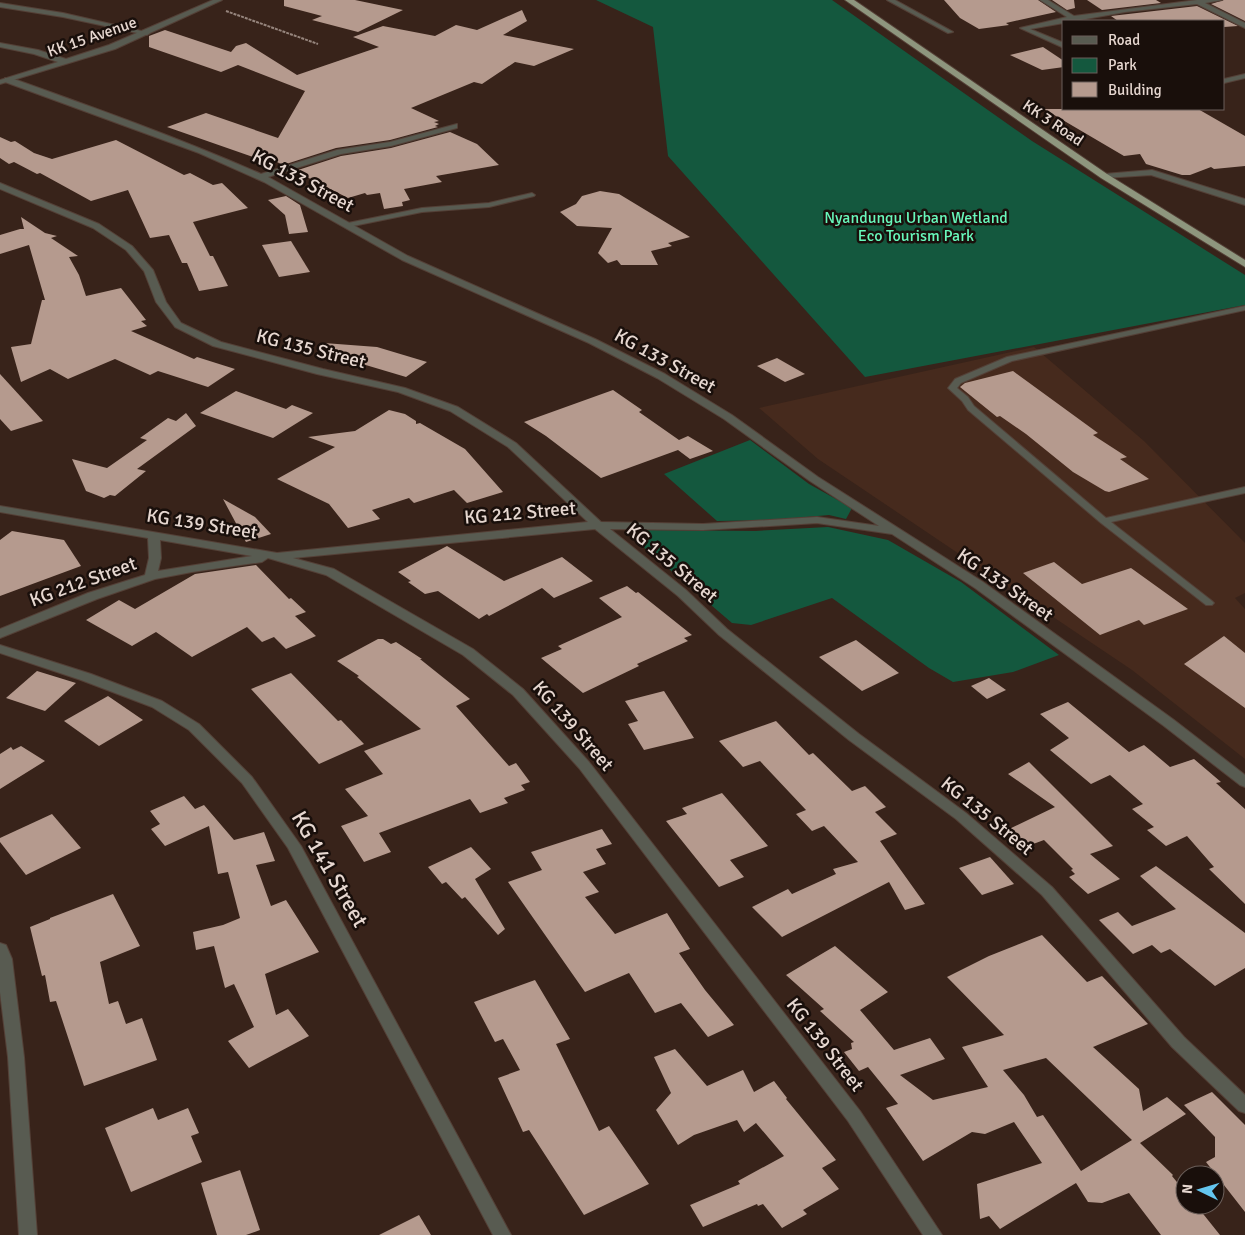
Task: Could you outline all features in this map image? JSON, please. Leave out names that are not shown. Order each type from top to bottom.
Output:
[{"type":"highway","name":"KK 3 Road","points":[[849,0],[1104,176],[1245,264]]},
{"type":"street","name":"KK 15 Avenue","points":[[4,81],[112,47],[219,0]]},
{"type":"street","points":[[890,0],[950,32]]},
{"type":"street","points":[[1043,0],[1077,20]]},
{"type":"street","points":[[1062,45],[1023,28],[1072,18],[1195,1],[1219,0]]},
{"type":"street","points":[[1195,1],[1245,26]]},
{"type":"street","points":[[0,5],[18,4],[147,33]]},
{"type":"street","points":[[1,46],[67,62]]},
{"type":"street","points":[[1225,81],[1245,76]]},
{"type":"street","name":"KG 133 Street","points":[[4,81],[123,121],[202,151],[260,177],[405,258],[592,341],[661,376],[728,417],[814,479],[979,585],[1169,723],[1245,782]]},
{"type":"street","points":[[260,177],[340,152],[391,144],[454,126]]},
{"type":"street","points":[[1104,176],[1152,172],[1245,202]]},
{"type":"street","name":"KG 135 Street","points":[[0,186],[96,226],[129,248],[148,270],[161,302],[178,325],[217,344],[321,372],[401,390],[454,409],[512,445],[598,524],[682,593],[723,632],[854,737],[961,816],[1047,891],[1178,1042],[1245,1106]]},
{"type":"street","name":"KG 139 Street","points":[[0,509],[154,537],[274,556],[330,572],[468,652],[518,692],[584,765],[854,1116],[933,1235]]},
{"type":"street","name":"KG 212 Street","points":[[0,634],[87,598],[151,577],[204,566],[274,556],[598,524],[703,528],[817,520],[895,532]]},
{"type":"street","name":"KG 212 Street","points":[[151,577],[155,558],[154,537]]},
{"type":"street","name":"KG 141 Street","points":[[0,649],[86,677],[157,704],[194,727],[247,780],[294,846],[364,973],[502,1235]]},
{"type":"street","points":[[0,949],[4,959],[16,1057],[28,1235]]},
{"type":"lane","points":[[348,225],[370,219],[422,210],[489,205],[532,195]]},
{"type":"lane","points":[[1209,603],[1104,521],[971,408],[965,399],[952,388],[958,381],[1010,359],[1245,308]]},
{"type":"lane","points":[[1104,521],[1245,490]]},
{"type":"path","points":[[209,4],[318,44]]},
{"type":"shaded area","points":[[1034,347],[1144,441],[1245,543],[1245,593],[1235,598],[1245,609],[1245,759],[1132,670],[818,459],[759,408]]},
{"type":"green space","name":"Nyandungu Urban Wetland Eco Tourism Park","points":[[596,0],[832,0],[1032,141],[1245,275],[1245,305],[865,377],[668,156],[653,27]]},
{"type":"green space","points":[[750,440],[809,484],[852,508],[846,519],[829,515],[772,520],[717,521],[664,474]]},
{"type":"green space","points":[[828,527],[888,540],[961,582],[1059,655],[1013,672],[953,682],[929,668],[832,598],[751,625],[732,623],[634,539],[632,531],[755,531]]},
{"type":"building","points":[[284,0],[355,0],[403,10],[358,32],[312,20],[322,16],[284,6]]},
{"type":"building","points":[[944,0],[1038,0],[1056,12],[1006,23],[1009,25],[979,29],[960,18]]},
{"type":"building","points":[[1052,0],[1074,0],[1075,8],[1067,10]]},
{"type":"building","points":[[1087,0],[1156,0],[1161,3],[1102,10]]},
{"type":"building","points":[[1224,0],[1245,0],[1245,21],[1211,4]]},
{"type":"building","points":[[1197,6],[1238,26],[1225,27],[1225,20],[1117,20],[1111,16]]},
{"type":"building","points":[[522,10],[527,21],[503,35],[574,49],[534,66],[515,62],[482,84],[474,82],[411,108],[439,121],[434,122],[439,124],[435,126],[438,127],[390,140],[336,148],[283,165],[261,154],[253,157],[167,127],[206,113],[278,138],[305,91],[238,65],[221,72],[149,47],[149,36],[165,30],[231,52],[236,46],[246,43],[297,75],[379,47],[353,37],[383,26],[435,36],[456,25],[477,30]]},
{"type":"building","points":[[1043,47],[1062,60],[1062,67],[1042,70],[1010,55]]},
{"type":"building","points":[[1044,109],[1200,110],[1245,136],[1245,166],[1214,169],[1211,167],[1190,175],[1182,175],[1146,164],[1140,154],[1124,156]]},
{"type":"building","points":[[450,132],[477,144],[499,165],[436,176],[442,182],[404,189],[410,200],[402,202],[403,206],[384,209],[380,193],[367,195],[365,193],[348,198],[295,171],[341,156],[391,148]]},
{"type":"building","points":[[0,137],[11,142],[15,141],[34,153],[52,159],[116,140],[184,175],[190,173],[213,185],[222,183],[248,208],[193,222],[228,286],[199,291],[187,263],[182,263],[169,235],[150,238],[128,190],[91,201],[40,173],[37,174],[14,162],[9,164],[0,158]]},
{"type":"building","points":[[600,191],[619,194],[690,237],[668,243],[672,246],[651,251],[658,265],[621,265],[617,260],[608,263],[598,253],[612,228],[577,226],[560,212],[576,204],[582,196]]},
{"type":"building","points":[[286,196],[300,205],[308,232],[289,234],[285,215],[268,200]]},
{"type":"building","points":[[21,217],[45,233],[57,236],[51,238],[78,256],[69,257],[79,275],[86,296],[121,288],[146,320],[141,321],[147,326],[131,331],[194,359],[197,357],[235,369],[208,387],[158,371],[150,375],[115,359],[68,379],[50,369],[21,382],[11,347],[31,344],[42,300],[45,300],[29,245],[0,254],[0,235],[24,229]]},
{"type":"building","points":[[291,241],[310,272],[279,277],[262,245]]},
{"type":"building","points":[[324,343],[377,347],[427,362],[406,377],[322,352]]},
{"type":"building","points":[[777,358],[805,374],[785,382],[757,366]]},
{"type":"building","points":[[1013,371],[1098,433],[1093,435],[1127,457],[1120,459],[1149,479],[1109,492],[1105,491],[1073,472],[1026,434],[1000,416],[997,417],[960,387],[965,383]]},
{"type":"building","points":[[0,374],[43,421],[11,431],[0,419]]},
{"type":"building","points":[[613,390],[642,410],[639,412],[679,440],[688,436],[713,451],[690,459],[678,450],[601,478],[546,436],[524,422]]},
{"type":"building","points":[[236,391],[286,409],[292,405],[313,413],[273,438],[200,413]]},
{"type":"building","points":[[389,410],[405,414],[416,421],[416,424],[420,423],[465,449],[503,492],[467,503],[454,490],[414,503],[409,498],[372,510],[380,519],[348,528],[329,504],[277,479],[335,447],[308,437],[355,431]]},
{"type":"building","points":[[186,413],[196,426],[137,469],[146,471],[115,496],[110,495],[104,498],[86,491],[72,459],[107,468],[147,440],[140,438],[168,418],[176,421]]},
{"type":"building","points":[[223,499],[255,517],[271,534],[246,542]]},
{"type":"building","points":[[12,531],[64,540],[81,566],[0,596],[0,540]]},
{"type":"building","points":[[447,546],[504,581],[562,557],[593,581],[554,598],[542,588],[489,616],[487,614],[479,619],[438,591],[425,594],[398,572]]},
{"type":"building","points":[[1054,562],[1082,584],[1131,568],[1188,609],[1144,625],[1139,620],[1100,635],[1023,573]]},
{"type":"building","points":[[256,565],[289,599],[291,598],[306,612],[295,616],[316,636],[286,649],[274,637],[262,642],[247,627],[192,657],[156,632],[132,646],[86,620],[119,600],[135,609],[195,574]]},
{"type":"building","points":[[627,586],[636,593],[638,592],[692,635],[684,638],[688,641],[637,664],[639,666],[583,693],[541,658],[562,649],[558,646],[622,617],[599,598]]},
{"type":"building","points":[[1224,636],[1245,653],[1245,708],[1184,664]]},
{"type":"building","points":[[378,639],[383,639],[391,644],[396,642],[422,659],[420,659],[470,699],[456,706],[509,766],[516,763],[530,782],[521,785],[525,790],[504,798],[508,803],[480,813],[470,799],[379,833],[391,852],[364,862],[341,826],[368,816],[345,789],[383,774],[364,751],[421,729],[357,677],[359,676],[337,661]]},
{"type":"building","points":[[856,640],[899,673],[862,691],[819,657]]},
{"type":"building","points":[[37,671],[76,683],[45,711],[6,698]]},
{"type":"building","points":[[291,673],[338,721],[341,720],[364,744],[319,764],[251,689]]},
{"type":"building","points":[[989,678],[1006,690],[987,699],[971,686]]},
{"type":"building","points":[[664,691],[694,738],[644,750],[628,724],[638,721],[625,701]]},
{"type":"building","points":[[108,696],[143,720],[99,746],[64,721]]},
{"type":"building","points":[[1068,702],[1129,752],[1144,745],[1170,767],[1194,759],[1221,782],[1216,783],[1245,809],[1245,904],[1209,869],[1214,867],[1187,836],[1166,846],[1147,830],[1154,827],[1132,809],[1143,804],[1110,775],[1091,784],[1050,750],[1069,738],[1040,714]]},
{"type":"building","points":[[776,721],[809,755],[813,753],[852,791],[865,786],[886,807],[875,812],[897,834],[880,841],[925,904],[905,910],[889,882],[782,937],[752,907],[788,889],[792,894],[836,874],[833,869],[858,862],[824,826],[812,831],[796,814],[806,810],[760,761],[743,767],[719,741]]},
{"type":"building","points":[[21,746],[45,761],[0,789],[0,754],[11,747],[13,750]]},
{"type":"building","points":[[1029,762],[1113,846],[1090,854],[1120,879],[1088,894],[1069,877],[1075,874],[1071,870],[1073,869],[1044,840],[1025,847],[1007,830],[1055,807],[1008,774]]},
{"type":"building","points":[[722,793],[768,846],[730,860],[744,877],[719,887],[666,821],[687,814],[682,808]]},
{"type":"building","points":[[184,796],[195,809],[204,805],[234,840],[264,832],[275,861],[256,865],[271,906],[286,900],[319,952],[265,974],[276,1015],[288,1009],[309,1036],[249,1068],[228,1041],[254,1027],[234,984],[225,988],[214,946],[196,950],[193,932],[223,925],[240,918],[228,872],[218,874],[209,826],[165,846],[151,829],[160,824],[150,811]]},
{"type":"building","points":[[52,814],[81,848],[26,875],[0,842],[0,838]]},
{"type":"building","points":[[602,829],[612,844],[596,849],[606,864],[583,872],[599,892],[585,897],[615,934],[667,913],[690,949],[679,953],[705,990],[734,1025],[708,1037],[681,1003],[655,1013],[629,973],[585,992],[508,882],[542,870],[531,852]]},
{"type":"building","points":[[471,847],[491,869],[475,879],[505,929],[498,935],[465,897],[462,899],[446,882],[442,884],[428,867]]},
{"type":"building","points":[[990,857],[1014,884],[982,895],[959,868]]},
{"type":"building","points":[[1156,866],[1245,933],[1245,968],[1215,986],[1170,949],[1161,953],[1152,945],[1133,954],[1099,920],[1118,912],[1132,926],[1176,909],[1140,876]]},
{"type":"building","points":[[113,894],[140,946],[100,962],[109,1004],[118,1001],[126,1024],[142,1018],[157,1060],[84,1086],[56,1001],[50,1002],[45,975],[42,976],[30,927]]},
{"type":"building","points":[[1042,935],[1087,982],[1102,976],[1148,1024],[1093,1047],[1139,1089],[1143,1111],[1167,1097],[1186,1114],[1140,1143],[1173,1175],[1175,1180],[1175,1215],[1204,1215],[1220,1235],[1161,1235],[1129,1193],[1102,1203],[1088,1202],[1076,1183],[1000,1229],[989,1216],[980,1219],[977,1184],[1042,1163],[1014,1122],[985,1134],[972,1132],[923,1161],[886,1108],[898,1104],[868,1067],[859,1071],[844,1052],[852,1049],[851,1043],[854,1042],[820,1011],[824,1009],[786,975],[835,946],[888,992],[860,1010],[894,1050],[930,1038],[945,1059],[900,1075],[933,1100],[988,1087],[962,1047],[1004,1035],[947,977],[989,956]],"holes":[[[1046,1058],[1132,1140],[1081,1171],[1043,1115],[1037,1117],[1024,1095],[1003,1070]]]},
{"type":"building","points":[[535,980],[570,1039],[556,1044],[599,1131],[609,1126],[649,1184],[584,1215],[529,1130],[523,1132],[498,1078],[520,1070],[503,1039],[495,1042],[474,1002]]},
{"type":"building","points":[[675,1049],[707,1086],[743,1070],[754,1092],[774,1081],[786,1099],[836,1160],[822,1168],[839,1189],[803,1210],[807,1214],[782,1228],[763,1204],[758,1206],[757,1204],[703,1227],[690,1205],[740,1184],[738,1181],[784,1156],[756,1123],[744,1132],[737,1120],[694,1135],[678,1145],[656,1110],[671,1093],[654,1057]]},
{"type":"building","points":[[1212,1092],[1245,1125],[1245,1212],[1225,1186],[1225,1165],[1208,1165],[1206,1162],[1215,1157],[1215,1137],[1184,1105]]},
{"type":"building","points":[[153,1108],[158,1120],[188,1108],[199,1133],[191,1136],[202,1162],[131,1192],[105,1128]]},
{"type":"building","points":[[240,1170],[260,1230],[246,1235],[217,1235],[201,1183]]},
{"type":"building","points":[[419,1215],[431,1235],[379,1235]]}]
